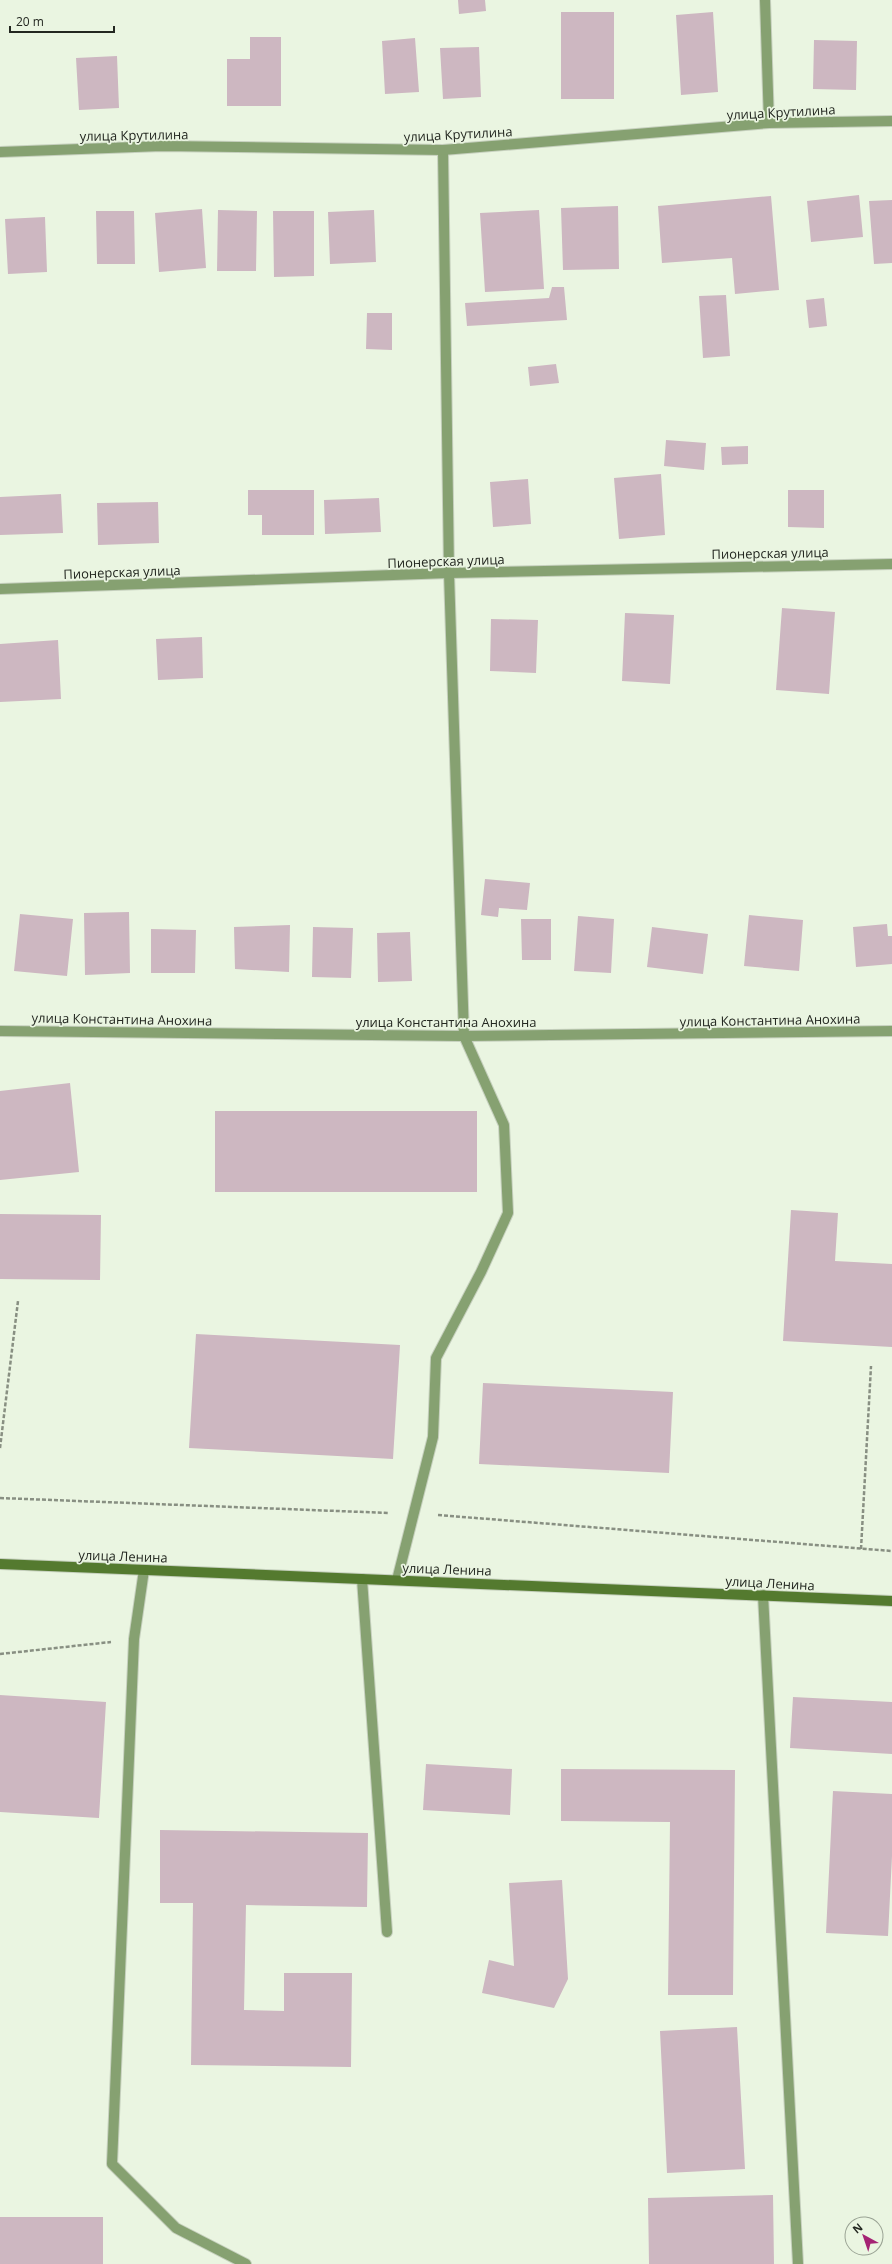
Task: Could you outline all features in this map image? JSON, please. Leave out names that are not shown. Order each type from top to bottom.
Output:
[{"type":"main road","name":"улица Ленина","points":[[0,1564],[892,1601]]},
{"type":"street","points":[[766,0],[769,123]]},
{"type":"street","name":"улица Крутилина","points":[[0,152],[162,146],[443,150],[769,123],[892,121]]},
{"type":"street","points":[[397,1580],[433,1437],[436,1358],[481,1272],[508,1213],[504,1125],[464,1036],[449,573],[443,150]]},
{"type":"street","name":"Пионерская улица","points":[[0,589],[449,573],[892,564]]},
{"type":"street","name":"улица Константина Анохина","points":[[0,1031],[464,1036],[892,1031]]},
{"type":"street","points":[[144,1570],[134,1639],[112,2164],[176,2228],[246,2264]]},
{"type":"street","points":[[362,1579],[387,1932]]},
{"type":"street","points":[[763,1595],[798,2264]]},
{"type":"path","points":[[0,1448],[18,1300]]},
{"type":"path","points":[[861,1549],[871,1366]]},
{"type":"path","points":[[0,1498],[414,1514],[892,1551]]},
{"type":"path","points":[[0,1654],[134,1639]]},
{"type":"building","points":[[458,0],[485,0],[486,11],[459,14]]},
{"type":"building","points":[[561,12],[614,12],[614,99],[561,99]]},
{"type":"building","points":[[713,12],[718,92],[681,95],[676,15]]},
{"type":"building","points":[[250,37],[281,37],[281,106],[227,106],[227,59],[250,59]]},
{"type":"building","points":[[415,38],[419,92],[385,94],[382,41]]},
{"type":"building","points":[[814,40],[857,41],[856,90],[813,89]]},
{"type":"building","points":[[479,47],[481,97],[443,99],[440,48]]},
{"type":"building","points":[[117,56],[119,108],[79,110],[76,58]]},
{"type":"building","points":[[859,195],[863,237],[811,242],[807,201]]},
{"type":"building","points":[[771,196],[779,290],[735,294],[732,258],[662,263],[658,206]]},
{"type":"building","points":[[892,200],[892,263],[874,264],[869,201]]},
{"type":"building","points":[[618,206],[619,269],[563,270],[561,208]]},
{"type":"building","points":[[202,209],[206,268],[159,272],[155,213]]},
{"type":"building","points":[[218,210],[257,211],[256,271],[217,271]]},
{"type":"building","points":[[374,210],[376,262],[330,264],[328,212]]},
{"type":"building","points":[[539,210],[544,289],[485,292],[480,213]]},
{"type":"building","points":[[96,211],[134,211],[135,264],[97,264]]},
{"type":"building","points":[[273,211],[314,211],[314,276],[274,277]]},
{"type":"building","points":[[45,217],[47,272],[8,274],[5,219]]},
{"type":"building","points":[[552,287],[564,287],[567,320],[467,326],[465,303],[549,298]]},
{"type":"building","points":[[726,295],[730,356],[703,358],[699,296]]},
{"type":"building","points":[[824,298],[827,326],[809,328],[806,300]]},
{"type":"building","points":[[367,313],[392,313],[392,350],[366,349]]},
{"type":"building","points":[[556,364],[559,383],[530,386],[528,367]]},
{"type":"building","points":[[666,440],[706,443],[704,470],[664,466]]},
{"type":"building","points":[[748,446],[748,464],[722,465],[721,447]]},
{"type":"building","points":[[661,474],[665,535],[619,539],[614,478]]},
{"type":"building","points":[[528,479],[531,524],[493,527],[490,482]]},
{"type":"building","points":[[248,490],[314,490],[314,535],[262,535],[262,515],[248,515]]},
{"type":"building","points":[[788,490],[824,490],[824,528],[788,527]]},
{"type":"building","points":[[61,494],[63,533],[0,535],[0,497]]},
{"type":"building","points":[[379,498],[381,532],[325,534],[324,500]]},
{"type":"building","points":[[158,502],[159,543],[98,545],[97,503]]},
{"type":"building","points":[[782,608],[835,612],[829,694],[776,690]]},
{"type":"building","points":[[625,613],[674,615],[670,684],[622,681]]},
{"type":"building","points":[[491,619],[538,620],[536,673],[490,671]]},
{"type":"building","points":[[202,637],[203,678],[158,680],[156,639]]},
{"type":"building","points":[[58,640],[61,699],[0,702],[0,644]]},
{"type":"building","points":[[485,879],[530,883],[527,910],[499,908],[498,917],[481,915]]},
{"type":"building","points":[[129,912],[130,973],[85,975],[84,913]]},
{"type":"building","points":[[20,914],[73,919],[67,976],[14,971]]},
{"type":"building","points":[[749,915],[803,920],[799,971],[744,966]]},
{"type":"building","points":[[578,916],[614,919],[611,973],[574,971]]},
{"type":"building","points":[[521,919],[551,919],[551,960],[522,960]]},
{"type":"building","points":[[887,924],[888,936],[892,936],[892,964],[856,967],[853,927]]},
{"type":"building","points":[[290,925],[289,972],[235,969],[234,927]]},
{"type":"building","points":[[313,927],[353,928],[351,978],[312,977]]},
{"type":"building","points":[[652,927],[708,934],[703,974],[647,967]]},
{"type":"building","points":[[151,929],[196,930],[195,973],[151,973]]},
{"type":"building","points":[[410,932],[412,981],[378,982],[377,933]]},
{"type":"building","points":[[70,1083],[79,1172],[0,1180],[0,1091]]},
{"type":"building","points":[[215,1111],[477,1111],[477,1192],[215,1192]]},
{"type":"building","points":[[791,1210],[838,1213],[835,1261],[892,1264],[892,1347],[783,1341]]},
{"type":"building","points":[[0,1214],[101,1215],[100,1280],[0,1279]]},
{"type":"building","points":[[196,1334],[400,1345],[393,1459],[189,1448]]},
{"type":"building","points":[[483,1383],[673,1392],[669,1473],[479,1464]]},
{"type":"building","points":[[0,1695],[106,1702],[99,1818],[0,1812]]},
{"type":"building","points":[[793,1697],[892,1702],[892,1754],[790,1748]]},
{"type":"building","points":[[426,1764],[512,1769],[510,1815],[423,1810]]},
{"type":"building","points":[[561,1769],[735,1770],[733,1995],[668,1995],[670,1822],[561,1821]]},
{"type":"building","points":[[833,1791],[892,1794],[892,1856],[888,1936],[826,1933]]},
{"type":"building","points":[[160,1830],[368,1833],[367,1907],[246,1905],[244,2010],[284,2011],[284,1973],[352,1973],[351,2067],[191,2065],[193,1903],[160,1903]]},
{"type":"building","points":[[562,1880],[568,1979],[554,2008],[482,1993],[489,1960],[514,1966],[509,1883]]},
{"type":"building","points":[[737,2027],[745,2169],[667,2173],[660,2031]]},
{"type":"building","points":[[773,2195],[774,2264],[649,2264],[648,2198]]},
{"type":"building","points":[[0,2217],[103,2217],[103,2264],[0,2264]]}]
